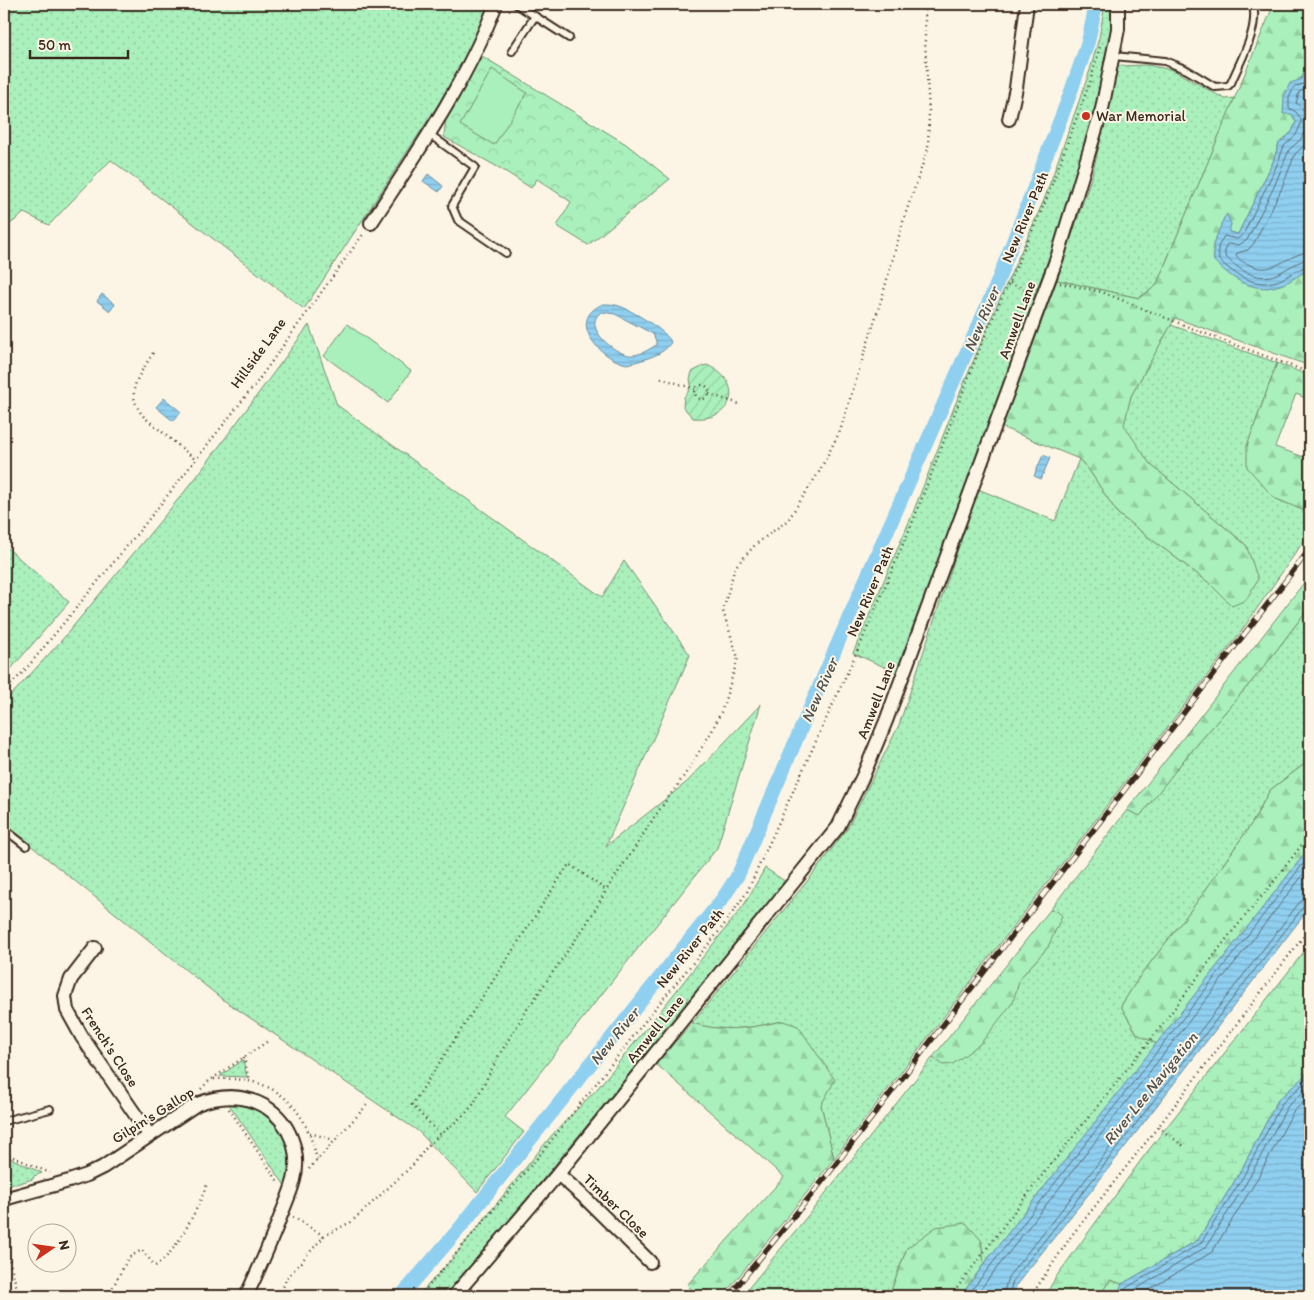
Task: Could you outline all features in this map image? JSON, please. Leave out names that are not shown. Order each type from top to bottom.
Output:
[{"type":"street","points":[[371,223],[429,134],[473,59],[496,4]]},
{"type":"street","points":[[1009,119],[1016,88],[1027,4]]},
{"type":"street","name":"Amwell Lane","points":[[454,1296],[558,1174],[838,827],[863,776],[886,721],[1049,280],[1102,109],[1114,56],[1118,29],[1118,4]]},
{"type":"street","name":"French's Close","points":[[95,948],[71,979],[65,996],[67,1010],[82,1036],[150,1136]]},
{"type":"street","name":"Gilpin's Gallop","points":[[4,1199],[87,1175],[197,1104],[221,1097],[245,1098],[257,1102],[274,1114],[289,1132],[295,1150],[296,1170],[289,1197],[263,1262],[246,1296]]},
{"type":"street","name":"Timber Close","points":[[558,1174],[650,1262]]},
{"type":"lane","points":[[516,4],[569,38]]},
{"type":"lane","points":[[1114,56],[1165,61],[1187,70],[1215,87],[1228,86],[1256,19],[1253,4]]},
{"type":"lane","points":[[512,51],[536,16]]},
{"type":"lane","points":[[429,134],[474,167],[452,206],[458,220],[506,254]]},
{"type":"lane","points":[[4,829],[26,846]]},
{"type":"lane","points":[[4,1121],[50,1109]]},
{"type":"path","points":[[280,1296],[286,1279],[324,1236],[351,1222],[414,1164],[429,1144],[473,1104],[526,1010],[587,923],[606,890],[684,776],[712,731],[722,710],[738,658],[723,611],[735,567],[756,544],[788,520],[819,472],[840,431],[883,294],[904,218],[928,149],[929,112],[925,4]]},
{"type":"path","name":"New River Path","points":[[420,1296],[539,1156],[657,1006],[721,929],[748,892],[913,521],[983,340],[1046,200],[1090,82],[1102,39]]},
{"type":"path","name":"Hillside Lane","points":[[4,692],[32,662],[141,529],[258,382],[371,223]]},
{"type":"path","points":[[1049,280],[1102,292],[1310,373]]},
{"type":"path","points":[[1010,283],[1035,294]]},
{"type":"path","points":[[153,353],[136,383],[133,393],[137,409],[196,460]]},
{"type":"path","points":[[661,378],[695,389]]},
{"type":"path","points":[[695,389],[700,385],[704,385],[707,387],[709,394]]},
{"type":"path","points":[[695,389],[695,393],[700,398],[707,397],[709,394]]},
{"type":"path","points":[[709,394],[740,404]]},
{"type":"path","points":[[951,1296],[1036,1183],[1159,1029],[1227,938],[1310,834]]},
{"type":"path","points":[[440,1134],[412,1105],[569,864],[606,890]]},
{"type":"path","points":[[1031,1296],[1072,1235],[1158,1127],[1310,928]]},
{"type":"path","points":[[197,1093],[209,1081],[268,1041]]},
{"type":"path","points":[[244,1057],[249,1080]]},
{"type":"path","points":[[221,1097],[289,1197]]},
{"type":"path","points":[[307,1171],[367,1106]]},
{"type":"path","points":[[1158,1127],[1185,1147]]},
{"type":"path","points":[[310,1133],[334,1140]]},
{"type":"path","points":[[4,1153],[69,1181]]},
{"type":"path","points":[[108,1296],[129,1257],[142,1250],[155,1266],[162,1263],[173,1251],[203,1196],[207,1184]]},
{"type":"path","points":[[282,1211],[324,1236]]},
{"type":"path","points":[[4,1241],[18,1296]]},
{"type":"green space","points":[[4,4],[491,4],[487,16],[438,105],[304,309],[111,160],[49,225],[24,213],[4,229]]},
{"type":"green space","points":[[1105,4],[1113,4],[1113,31],[1104,82],[1060,230],[1035,294],[1000,399],[900,674],[853,653],[912,515],[993,314],[1044,200],[1090,70],[1099,38]]},
{"type":"green space","points":[[1274,4],[1310,4],[1310,61],[1300,80],[1292,114],[1296,122],[1292,132],[1279,143],[1273,162],[1238,234],[1228,232],[1224,218],[1213,246],[1214,261],[1267,288],[1283,284],[1295,276],[1310,270],[1310,366],[1175,318],[1131,396],[1124,425],[1150,464],[1246,545],[1258,579],[1246,600],[1232,606],[1208,582],[1118,514],[1089,470],[1079,459],[1001,427],[1057,280],[1139,298],[1156,286]]},
{"type":"green space","points":[[482,56],[626,144],[670,179],[588,245],[557,226],[571,202],[537,179],[531,188],[444,137],[446,115]]},
{"type":"green space","points":[[1147,65],[1173,70],[1225,99],[1235,98],[1156,286],[1139,298],[1057,280],[1092,175],[1118,66]]},
{"type":"green space","points":[[492,69],[527,93],[494,145],[460,125]]},
{"type":"green space","points":[[347,324],[411,371],[388,403],[324,356]]},
{"type":"green space","points":[[309,325],[337,405],[602,597],[624,561],[690,655],[606,846],[687,782],[761,704],[717,848],[505,1117],[524,1132],[477,1192],[418,1131],[222,999],[4,824],[4,703],[61,641],[195,479]]},
{"type":"green space","points":[[1171,325],[1277,363],[1247,446],[1274,498],[1310,513],[1310,532],[1240,633],[834,1159],[821,1105],[783,1021],[759,1026],[727,1029],[692,1023],[813,874],[847,829],[899,725],[978,489],[1055,521],[1079,459],[1089,470],[1118,514],[1208,582],[1232,606],[1246,545],[1150,464],[1123,426],[1131,396]]},
{"type":"green space","points":[[1277,363],[1310,376],[1310,400],[1296,394],[1275,447],[1310,459],[1310,513],[1274,498],[1247,467],[1247,446]]},
{"type":"green space","points":[[707,365],[719,372],[727,381],[731,390],[730,399],[726,407],[718,414],[707,418],[693,418],[683,407],[684,397],[691,384],[692,372]]},
{"type":"green space","points":[[4,545],[69,602],[4,677]]},
{"type":"green space","points":[[1310,575],[1310,606],[1263,668],[1183,761],[1140,816],[1127,810]]},
{"type":"green space","points":[[1310,606],[1310,760],[1270,790],[1252,823],[1200,898],[1138,979],[1121,1006],[1137,1034],[1157,1044],[984,1264],[981,1240],[907,1248],[889,1296],[742,1296],[933,1057],[943,1065],[1012,1002],[1020,978],[1048,947],[1057,911],[1050,910],[1127,810],[1140,815],[1183,761],[1263,668]]},
{"type":"green space","points":[[1310,760],[1310,847],[1157,1044],[1137,1034],[1121,1006],[1138,979],[1200,898],[1252,823],[1270,790]]},
{"type":"green space","points":[[765,868],[786,882],[490,1244],[443,1296],[418,1296],[452,1259],[552,1135],[597,1089],[662,1009],[744,905]]},
{"type":"green space","points":[[1050,910],[1057,911],[1062,916],[1048,947],[1020,978],[1013,1002],[981,1043],[953,1064],[943,1065],[933,1057]]},
{"type":"green space","points":[[1310,944],[1310,1071],[1278,1100],[1239,1174],[1198,1240],[1122,1284],[1110,1280],[1099,1296],[1045,1296],[1056,1277],[1144,1156]]},
{"type":"green space","points":[[783,1021],[798,1026],[835,1080],[821,1105],[834,1159],[723,1296],[690,1296],[694,1292],[687,1285],[784,1177],[656,1064],[692,1023],[727,1029],[759,1026]]},
{"type":"green space","points":[[243,1060],[247,1077],[220,1076]]},
{"type":"green space","points":[[228,1103],[244,1105],[258,1110],[279,1129],[286,1142],[289,1156],[286,1187]]},
{"type":"green space","points":[[4,1155],[42,1173],[34,1176],[33,1179],[16,1184],[4,1184]]},
{"type":"green space","points":[[966,1223],[981,1240],[984,1264],[961,1296],[889,1296],[907,1248],[936,1227]]},
{"type":"green space","points":[[1110,1280],[1122,1284],[1116,1296],[1099,1296]]},
{"type":"water","points":[[1310,61],[1310,270],[1283,284],[1273,287],[1254,287],[1237,280],[1214,261],[1213,245],[1227,214],[1231,224],[1229,232],[1238,234],[1273,162],[1279,143],[1292,132],[1296,122],[1292,114],[1283,114],[1284,97],[1290,83],[1300,80]]},
{"type":"water","points":[[428,174],[443,186],[439,192],[423,181]]},
{"type":"water","points":[[102,294],[115,304],[110,311],[97,301]]},
{"type":"water","points":[[603,304],[624,308],[656,327],[671,342],[663,351],[645,359],[627,364],[617,361],[607,355],[591,338],[587,329],[587,319],[592,311]],"holes":[[[602,312],[615,314],[653,334],[656,345],[634,355],[627,355],[610,346],[598,332],[595,325],[596,318]]]},
{"type":"water","points":[[164,398],[181,412],[173,421],[156,407]]},
{"type":"water","points":[[1043,455],[1050,458],[1041,479],[1034,476]]},
{"type":"water","name":"River Lee Navigation","points":[[1310,847],[1310,907],[1017,1284],[1013,1296],[961,1296],[984,1264]]},
{"type":"water","points":[[1310,1071],[1310,1296],[1116,1296],[1122,1284],[1198,1240],[1239,1174],[1278,1100]]},
{"type":"waterway","name":"New River","points":[[401,1296],[459,1229],[723,898],[738,875],[850,615],[995,288],[1069,97],[1088,42],[1096,4]]},
{"type":"railway","points":[[729,1296],[829,1173],[1310,549]]},
{"type":"place","name":"War Memorial","points":[[1086,116]]}]
